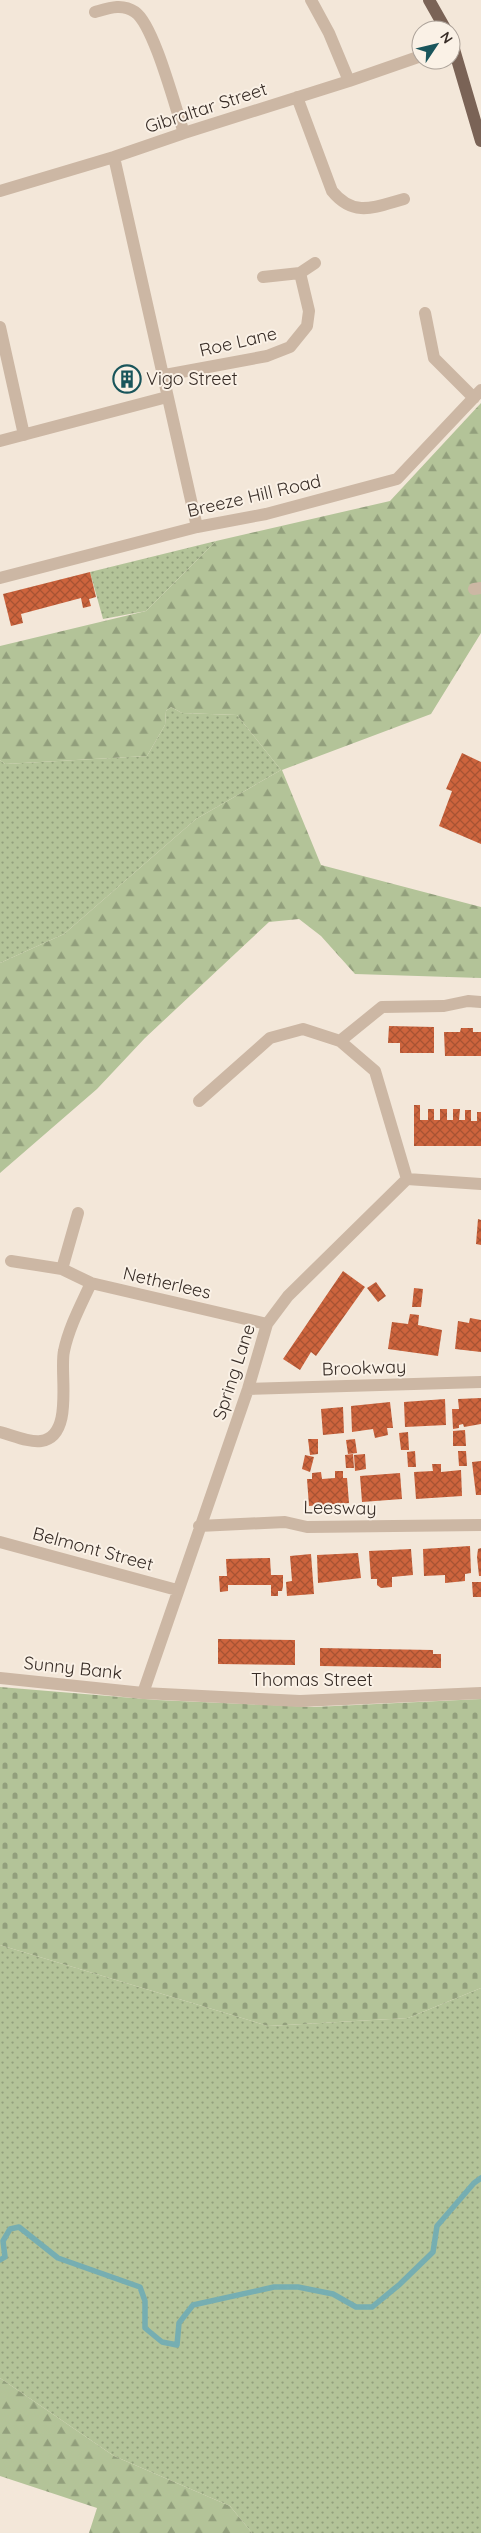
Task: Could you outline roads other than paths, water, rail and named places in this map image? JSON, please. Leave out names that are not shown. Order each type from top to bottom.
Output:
[{"type":"main road","points":[[429,0],[440,20]]},
{"type":"main road","points":[[460,70],[481,141]]},
{"type":"street","points":[[311,0],[329,33],[349,81]]},
{"type":"street","points":[[95,12],[118,5],[136,12],[149,29],[184,133]]},
{"type":"street","name":"Gibraltar Street","points":[[0,191],[114,157],[411,59]]},
{"type":"street","points":[[297,97],[332,191],[340,200],[352,207],[367,209],[404,199]]},
{"type":"street","points":[[114,157],[165,375],[167,397],[197,527]]},
{"type":"street","points":[[263,277],[300,273],[315,263]]},
{"type":"street","name":"Roe Lane","points":[[165,375],[267,356],[290,347],[307,326],[307,294],[300,273]]},
{"type":"street","points":[[425,313],[434,358],[477,394]]},
{"type":"street","points":[[0,327],[24,435]]},
{"type":"street","name":"Breeze Hill Road","points":[[0,578],[197,527],[266,514],[397,479],[477,394]]},
{"type":"street","points":[[0,441],[167,397]]},
{"type":"street","points":[[340,1040],[382,1007],[444,1006],[468,1001],[481,1002]]},
{"type":"street","points":[[199,1101],[270,1038],[303,1028],[340,1040],[375,1071],[408,1179],[481,1184]]},
{"type":"street","name":"Spring Lane","points":[[144,1693],[177,1590],[248,1389],[267,1324],[288,1296],[408,1179]]},
{"type":"street","points":[[62,1269],[78,1213]]},
{"type":"street","name":"Netherlees","points":[[11,1261],[62,1269],[91,1283],[267,1324]]},
{"type":"street","points":[[0,1432],[40,1442],[51,1438],[60,1422],[65,1402],[64,1353],[74,1319],[91,1283]]},
{"type":"street","name":"Brookway","points":[[248,1389],[481,1382]]},
{"type":"street","name":"Leesway","points":[[199,1526],[285,1522],[307,1527],[481,1525]]},
{"type":"street","name":"Belmont Street","points":[[0,1542],[177,1590]]},
{"type":"street","name":"Sunny Bank","points":[[0,1678],[144,1693]]},
{"type":"street","name":"Thomas Street","points":[[144,1693],[300,1701],[481,1693]]},
{"type":"waterway","points":[[0,2260],[5,2257],[3,2241],[10,2229],[19,2227],[58,2258],[140,2287],[145,2301],[145,2328],[162,2342],[177,2345],[179,2323],[193,2305],[274,2287],[298,2287],[333,2294],[356,2307],[372,2307],[400,2284],[433,2252],[437,2226],[474,2183],[481,2178]]},
{"type":"place","name":"Vigo Street","points":[[127,379]]}]
